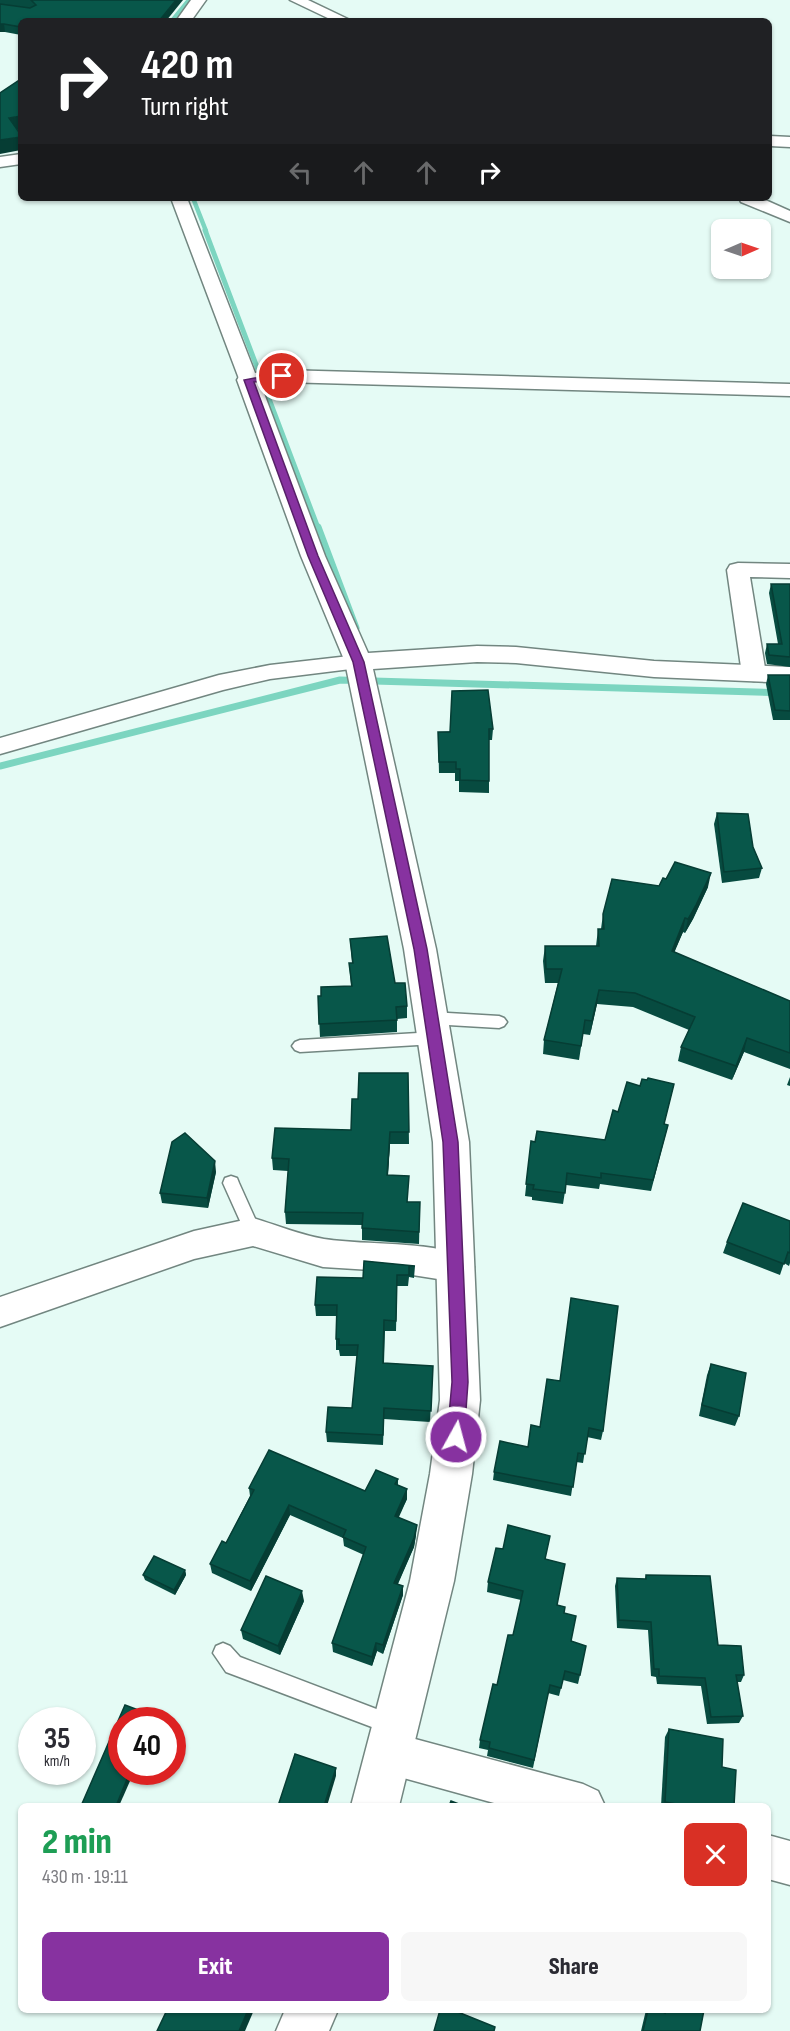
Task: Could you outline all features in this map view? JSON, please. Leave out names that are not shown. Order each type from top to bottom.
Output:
[{"type":"street","points":[[185,18],[200,0]]},
{"type":"street","points":[[297,0],[338,18]]},
{"type":"street","points":[[772,141],[790,142]]},
{"type":"street","points":[[0,162],[18,159]]},
{"type":"street","points":[[180,201],[313,556],[358,662],[420,949],[451,1142],[460,1400],[451,1474],[432,1581],[376,1803]]},
{"type":"street","points":[[754,201],[790,217]]},
{"type":"street","points":[[249,380],[282,376],[790,390]]},
{"type":"street","points":[[754,674],[738,570],[790,571]]},
{"type":"street","points":[[0,746],[219,683],[270,672],[358,662],[477,654],[516,655],[654,669],[790,675]]},
{"type":"street","points":[[0,1312],[194,1245],[253,1232],[323,1253],[387,1256],[457,1267]]},
{"type":"street","points":[[392,1739],[574,1803]]},
{"type":"street","points":[[771,1858],[790,1863]]},
{"type":"street","points":[[302,2031],[311,2013]]},
{"type":"lane","points":[[300,1046],[433,1028],[499,1022]]},
{"type":"lane","points":[[231,1183],[253,1232]]},
{"type":"lane","points":[[223,1653],[233,1665],[392,1739]]},
{"type":"building","points":[[31,0],[176,0],[161,18],[18,18],[18,26],[0,24],[0,4],[30,8],[36,5]]},
{"type":"building","points":[[18,81],[18,116],[9,118],[18,131],[18,137],[0,140],[0,93]]},
{"type":"building","points":[[771,584],[790,584],[790,657],[769,655],[767,644],[782,644]]},
{"type":"building","points":[[768,675],[790,675],[790,711],[775,710]]},
{"type":"building","points":[[488,690],[493,729],[489,729],[489,781],[460,780],[460,769],[456,769],[456,762],[439,762],[438,732],[450,732],[452,691]]},
{"type":"building","points":[[717,813],[748,814],[753,847],[762,868],[724,872]]},
{"type":"building","points":[[675,862],[711,873],[688,919],[685,918],[672,951],[790,1001],[790,1053],[747,1038],[736,1066],[681,1047],[695,1017],[635,993],[599,990],[592,1021],[585,1020],[581,1046],[544,1040],[562,969],[546,969],[545,946],[599,946],[598,929],[604,929],[603,914],[612,879],[659,886],[663,878],[666,879]]},
{"type":"building","points":[[387,936],[395,983],[405,983],[407,1006],[396,1007],[397,1020],[319,1024],[318,996],[321,996],[321,987],[352,986],[349,963],[353,963],[350,939]]},
{"type":"building","points":[[359,1073],[408,1073],[409,1132],[390,1132],[387,1175],[409,1176],[407,1202],[420,1202],[419,1232],[362,1228],[363,1213],[285,1212],[289,1159],[272,1158],[275,1128],[351,1130],[352,1099],[358,1099]]},
{"type":"building","points":[[648,1078],[674,1084],[664,1124],[668,1125],[653,1180],[601,1173],[601,1178],[567,1173],[565,1193],[533,1189],[534,1185],[526,1184],[531,1141],[535,1142],[537,1131],[605,1140],[613,1110],[618,1112],[627,1082],[640,1086],[642,1079],[647,1080]]},
{"type":"building","points":[[185,1133],[215,1161],[207,1198],[160,1193],[172,1142]]},
{"type":"building","points":[[743,1203],[790,1221],[790,1253],[788,1252],[784,1264],[727,1242]]},
{"type":"building","points":[[364,1261],[415,1266],[409,1266],[409,1275],[397,1275],[396,1321],[384,1320],[383,1363],[433,1366],[431,1411],[384,1408],[383,1435],[326,1432],[328,1407],[352,1408],[358,1345],[339,1345],[339,1339],[336,1339],[337,1305],[315,1305],[317,1277],[363,1278]]},
{"type":"building","points":[[571,1298],[618,1306],[603,1431],[589,1428],[585,1454],[578,1453],[573,1487],[494,1472],[500,1441],[528,1447],[531,1425],[540,1427],[547,1379],[560,1381]]},
{"type":"building","points":[[711,1364],[746,1373],[739,1416],[702,1405]]},
{"type":"building","points":[[269,1450],[365,1491],[376,1470],[398,1479],[395,1484],[407,1489],[395,1516],[417,1525],[414,1538],[394,1583],[403,1586],[383,1645],[376,1643],[372,1657],[332,1643],[366,1547],[343,1537],[346,1530],[289,1505],[250,1581],[210,1564],[222,1541],[226,1543],[254,1490],[249,1488]]},
{"type":"building","points":[[508,1525],[550,1536],[545,1559],[565,1564],[557,1605],[565,1607],[564,1613],[576,1616],[571,1641],[586,1646],[580,1675],[565,1671],[561,1688],[550,1685],[534,1760],[489,1748],[490,1742],[480,1740],[493,1684],[497,1685],[508,1635],[513,1635],[523,1591],[488,1582],[496,1548],[503,1549]]},
{"type":"building","points":[[154,1556],[185,1570],[174,1590],[143,1575]]},
{"type":"building","points":[[646,1575],[710,1576],[718,1645],[741,1646],[744,1675],[736,1675],[743,1716],[711,1717],[705,1678],[659,1676],[659,1669],[654,1669],[651,1622],[619,1620],[617,1578],[646,1579]]},
{"type":"building","points":[[266,1576],[302,1591],[278,1646],[241,1630]]},
{"type":"building","points":[[669,1729],[723,1739],[722,1767],[736,1770],[734,1803],[665,1802]]},
{"type":"building","points":[[108,1744],[108,1785],[125,1785],[117,1803],[82,1803],[90,1785],[96,1785],[96,1772]]},
{"type":"building","points":[[295,1754],[336,1768],[325,1803],[279,1803]]},
{"type":"building","points":[[166,2013],[247,2013],[239,2031],[157,2031]]},
{"type":"building","points":[[439,2013],[460,2013],[495,2027],[494,2031],[434,2031]]},
{"type":"building","points":[[647,2013],[703,2013],[700,2031],[643,2031]]},
{"type":"waterway","points":[[174,18],[189,0]]},
{"type":"waterway","points":[[194,201],[206,231]]},
{"type":"waterway","points":[[205,230],[318,528]]},
{"type":"waterway","points":[[318,527],[356,628]]},
{"type":"waterway","points":[[0,766],[340,680],[790,693]]},
{"type":"route","points":[[282,376],[264,376],[249,380],[271,446],[313,556],[358,662],[420,949],[451,1142],[460,1382],[456,1437]]}]
